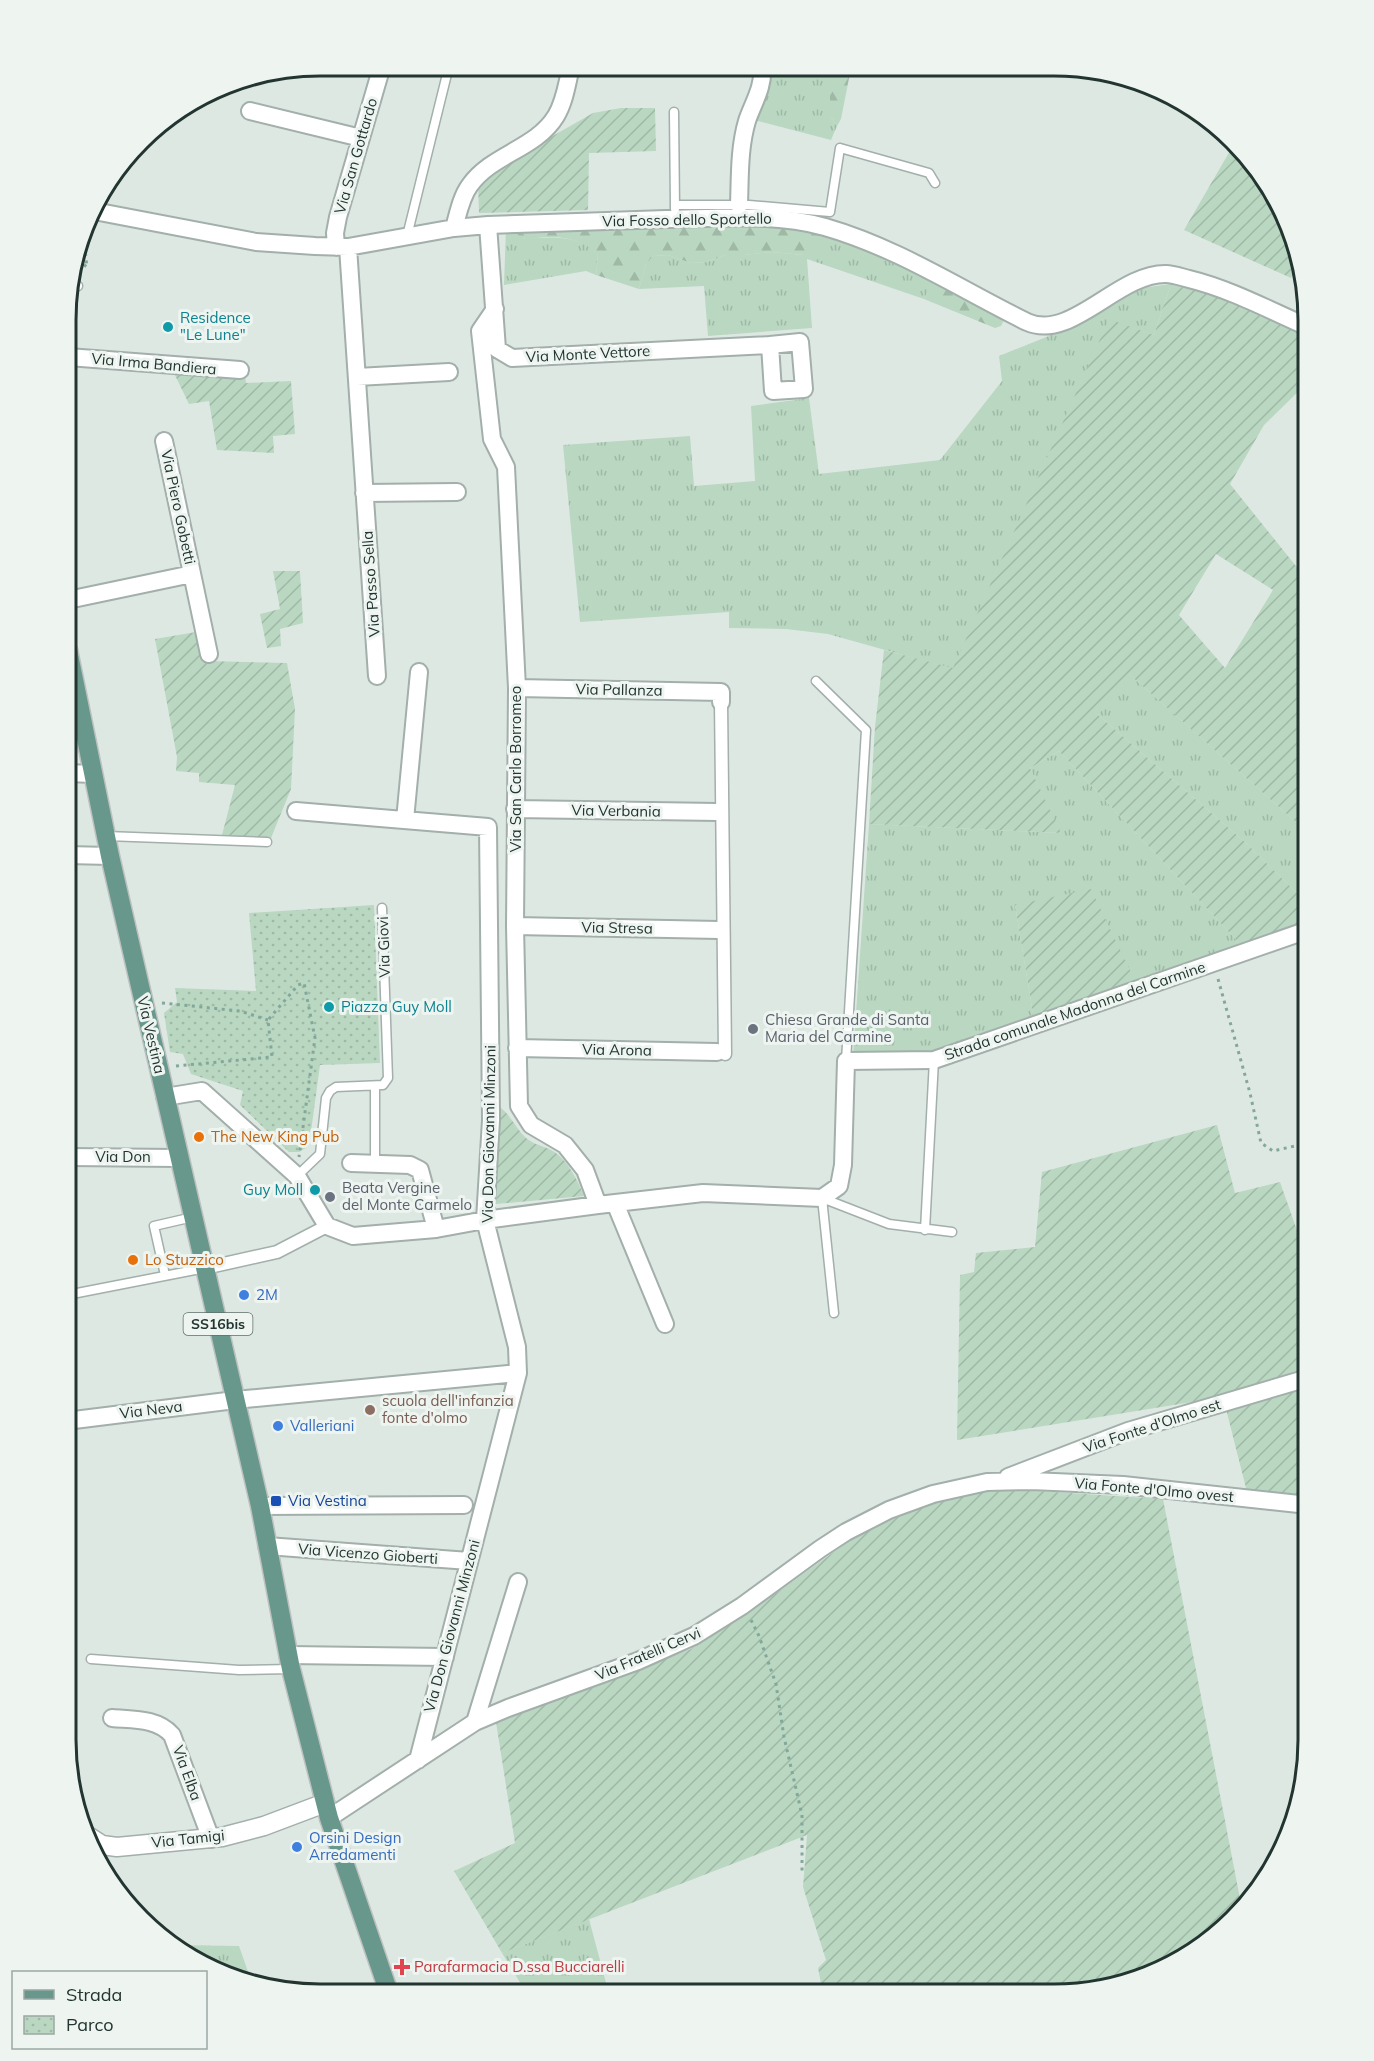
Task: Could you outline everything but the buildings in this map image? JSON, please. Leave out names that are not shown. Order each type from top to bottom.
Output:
[{"type":"main road","name":"Via Vestina","points":[[76,690],[106,836],[178,1158],[260,1506],[290,1662],[327,1810],[386,1984]]},
{"type":"street","name":"Via San Gottardo","points":[[342,247],[335,233],[338,218],[379,77]]},
{"type":"street","points":[[454,228],[465,193],[477,176],[539,135],[552,122],[561,106],[568,77]]},
{"type":"street","points":[[739,205],[740,162],[747,122],[760,89],[761,77]]},
{"type":"street","points":[[250,111],[361,138]]},
{"type":"street","name":"Via Fosso dello Sportello","points":[[102,213],[256,242],[342,247],[454,228],[675,212],[780,219],[824,227],[871,243],[916,262],[1027,322],[1042,326],[1056,324],[1080,314],[1126,284],[1144,276],[1167,274],[1203,282],[1298,323]]},
{"type":"street","name":"Via Monte Vettore","points":[[488,225],[497,349],[512,358],[770,345]]},
{"type":"street","name":"Via Passo Sella","points":[[342,247],[357,377],[377,676]]},
{"type":"street","name":"Via San Carlo Borromeo","points":[[495,309],[480,331],[492,439],[506,467],[517,688],[515,926],[519,1106],[531,1125],[565,1145],[585,1170],[607,1204],[666,1323]]},
{"type":"street","name":"Via Irma Bandiera","points":[[76,358],[240,370]]},
{"type":"street","points":[[357,377],[449,372]]},
{"type":"street","name":"Via Piero Gobetti","points":[[164,441],[209,654]]},
{"type":"street","points":[[364,493],[457,492]]},
{"type":"street","name":"Via Piero Gobetti","points":[[76,598],[192,574]]},
{"type":"street","points":[[405,820],[419,672]]},
{"type":"street","name":"Via Pallanza","points":[[517,688],[721,697]]},
{"type":"street","points":[[721,697],[721,1053]]},
{"type":"street","points":[[76,773],[93,774]]},
{"type":"street","name":"Via Verbania","points":[[515,809],[720,812]]},
{"type":"street","name":"Via Don Giovanni Minzoni","points":[[296,811],[488,826],[491,1119],[485,1220],[517,1347],[518,1373],[418,1760]]},
{"type":"street","points":[[76,855],[111,856]]},
{"type":"street","name":"Via Stresa","points":[[515,926],[721,930]]},
{"type":"street","name":"Strada comunale Madonna del Carmine","points":[[846,1061],[934,1060],[1298,933]]},
{"type":"street","name":"Via Arona","points":[[517,1048],[721,1053]]},
{"type":"street","points":[[165,1097],[202,1091],[299,1175],[327,1226],[353,1236],[436,1229],[485,1220],[703,1193],[822,1198],[839,1186],[843,1165],[846,1061]]},
{"type":"street","name":"Via Don","points":[[76,1157],[178,1158]]},
{"type":"street","points":[[351,1162],[410,1165],[420,1170],[436,1229]]},
{"type":"street","points":[[205,1268],[277,1252],[327,1226]]},
{"type":"street","name":"Via Neva","points":[[76,1420],[235,1400],[518,1373]]},
{"type":"street","name":"Via Fonte d'Olmo est","points":[[999,1481],[1113,1436],[1298,1381]]},
{"type":"street","name":"Via Fonte d'Olmo ovest","points":[[999,1481],[1106,1484],[1298,1503]]},
{"type":"street","name":"Via Fratelli Cervi","points":[[327,1810],[418,1760],[475,1722],[671,1647],[702,1632],[820,1549],[870,1520],[941,1491],[999,1481]]},
{"type":"street","points":[[260,1506],[464,1505]]},
{"type":"street","name":"Via Vicenzo Gioberti","points":[[267,1546],[469,1561]]},
{"type":"street","points":[[475,1722],[518,1582]]},
{"type":"street","points":[[290,1662],[445,1657]]},
{"type":"street","name":"Via Elba","points":[[112,1718],[152,1722],[166,1729],[172,1736],[211,1839]]},
{"type":"street","name":"Via Tamigi","points":[[100,1844],[117,1847],[211,1839],[327,1810]]},
{"type":"lane","points":[[407,237],[445,77]]},
{"type":"lane","points":[[675,112],[675,212],[739,205],[830,212],[840,148],[929,173],[935,183]]},
{"type":"lane","points":[[816,681],[866,730],[846,1061]]},
{"type":"lane","points":[[106,836],[267,842]]},
{"type":"lane","name":"Via Giovi","points":[[375,1086],[383,1085],[388,1078],[382,908]]},
{"type":"lane","points":[[925,1230],[934,1060]]},
{"type":"lane","points":[[299,1175],[320,1154],[326,1098],[336,1087],[375,1086],[375,1164]]},
{"type":"lane","points":[[834,1313],[822,1198],[889,1224],[952,1232]]},
{"type":"lane","points":[[165,1275],[154,1226],[193,1217]]},
{"type":"lane","points":[[76,1293],[205,1268]]},
{"type":"lane","points":[[91,1659],[239,1670],[290,1662]]},
{"type":"path","points":[[83,264],[87,267],[86,255]]},
{"type":"path","points":[[1213,963],[1247,1082],[1261,1143],[1272,1151],[1298,1145]]},
{"type":"path","points":[[158,1066],[272,1057],[268,1020],[298,985],[304,983],[315,1038],[299,1152],[299,1175]]},
{"type":"path","points":[[155,1001],[173,1005],[240,1011],[268,1020]]},
{"type":"path","points":[[742,1606],[759,1636],[776,1684],[784,1737],[802,1815],[802,1874]]},
{"type":"green space","points":[[759,77],[830,77],[830,116],[837,126],[831,140],[754,120]]},
{"type":"green space","points":[[830,77],[849,77],[841,119],[837,126],[830,116]]},
{"type":"green space","points":[[621,108],[655,108],[656,151],[589,153],[588,210],[479,213],[478,183],[493,170],[593,113]]},
{"type":"green space","points":[[1229,152],[1247,172],[1265,199],[1285,242],[1293,273],[1291,278],[1184,230]]},
{"type":"green space","points":[[780,223],[832,235],[816,252],[804,255],[771,252],[725,255],[707,262],[691,263],[668,255],[653,256],[646,264],[639,289],[596,275],[598,255],[588,246],[560,237],[525,239],[519,236],[513,227]]},
{"type":"green space","points":[[513,227],[524,239],[564,238],[583,243],[598,255],[596,275],[586,271],[504,285],[506,228]]},
{"type":"green space","points":[[832,235],[868,246],[937,282],[932,284],[924,299],[807,259],[812,328],[708,336],[704,286],[639,289],[646,264],[653,256],[668,255],[691,263],[707,262],[725,255],[771,252],[804,255]]},
{"type":"green space","points":[[937,282],[1005,318],[1001,326],[995,328],[924,299],[932,283]]},
{"type":"green space","points":[[1183,283],[1298,329],[1298,392],[1264,425],[1230,484],[1298,569],[1298,824],[1129,674],[1098,715],[1245,842],[1298,894],[1298,926],[1242,946],[1059,751],[1030,768],[1061,833],[869,824],[875,727],[884,650],[953,668],[1109,319],[1154,335],[1171,284]],"holes":[[[1216,554],[1273,590],[1225,668],[1179,615]]]},
{"type":"green space","points":[[1171,284],[1154,335],[1109,320],[953,669],[828,634],[786,629],[729,628],[729,612],[580,622],[563,445],[690,436],[694,486],[755,481],[751,406],[809,398],[819,474],[940,460],[1002,381],[999,356],[1071,327],[1127,290]]},
{"type":"green space","points":[[172,369],[245,375],[246,383],[291,381],[295,434],[273,436],[274,453],[217,450],[209,401],[189,404]]},
{"type":"green space","points":[[273,571],[300,571],[303,623],[280,629],[281,646],[267,648],[260,614],[280,609]]},
{"type":"green space","points":[[202,631],[207,661],[287,663],[295,709],[291,789],[271,838],[222,835],[235,785],[199,782],[199,773],[176,771],[177,757],[155,639]]},
{"type":"green space","points":[[1128,673],[1298,824],[1298,894],[1245,842],[1098,715]]},
{"type":"green space","points":[[1059,751],[1242,946],[1137,985],[1015,905],[1034,1020],[933,1054],[853,1057],[869,824],[1060,833],[1030,768]]},
{"type":"green space","points":[[1091,889],[1137,985],[1034,1020],[1015,905]]},
{"type":"green space","points":[[374,905],[380,1063],[320,1065],[309,1146],[299,1152],[289,1152],[240,1105],[243,1091],[191,1074],[183,1054],[170,1052],[164,1013],[177,1002],[175,988],[256,991],[249,913]]},
{"type":"green space","points":[[498,1106],[506,1112],[526,1138],[562,1158],[584,1196],[496,1204]]},
{"type":"green space","points":[[1217,1125],[1235,1193],[1280,1182],[1298,1233],[1298,1498],[1247,1492],[1223,1397],[957,1440],[960,1275],[974,1272],[976,1253],[1035,1247],[1042,1172]]},
{"type":"green space","points":[[1023,1490],[1163,1499],[1240,1898],[1226,1913],[1202,1934],[1175,1952],[1132,1972],[1101,1980],[1069,1984],[821,1984],[818,1968],[826,1960],[803,1887],[807,1835],[502,1953],[454,1871],[515,1843],[496,1722],[691,1649],[754,1609],[859,1534],[942,1498],[978,1492]]},
{"type":"green space","points":[[589,1919],[606,1984],[521,1984],[502,1953]]},
{"type":"green space","points":[[189,1945],[239,1946],[249,1974],[227,1966]]},
{"type":"place","name":"Residence \"Le Lune\"","points":[[168,327]]},
{"type":"place","name":"Piazza Guy Moll","points":[[329,1007]]},
{"type":"place","name":"Chiesa Grande di Santa Maria del Carmine","points":[[753,1029]]},
{"type":"place","name":"The New King Pub","points":[[199,1137]]},
{"type":"place","name":"Guy Moll","points":[[315,1190]]},
{"type":"place","name":"Beata Vergine del Monte Carmelo","points":[[330,1197]]},
{"type":"place","name":"Lo Stuzzico","points":[[133,1260]]},
{"type":"place","name":"2M","points":[[244,1295]]},
{"type":"place","name":"scuola dell'infanzia fonte d'olmo","points":[[370,1410]]},
{"type":"place","name":"Valleriani","points":[[278,1426]]},
{"type":"place","name":"Via Vestina","points":[[276,1501]]},
{"type":"place","name":"Orsini Design Arredamenti","points":[[297,1847]]},
{"type":"place","name":"Parafarmacia D.ssa Bucciarelli","points":[[402,1967]]}]
